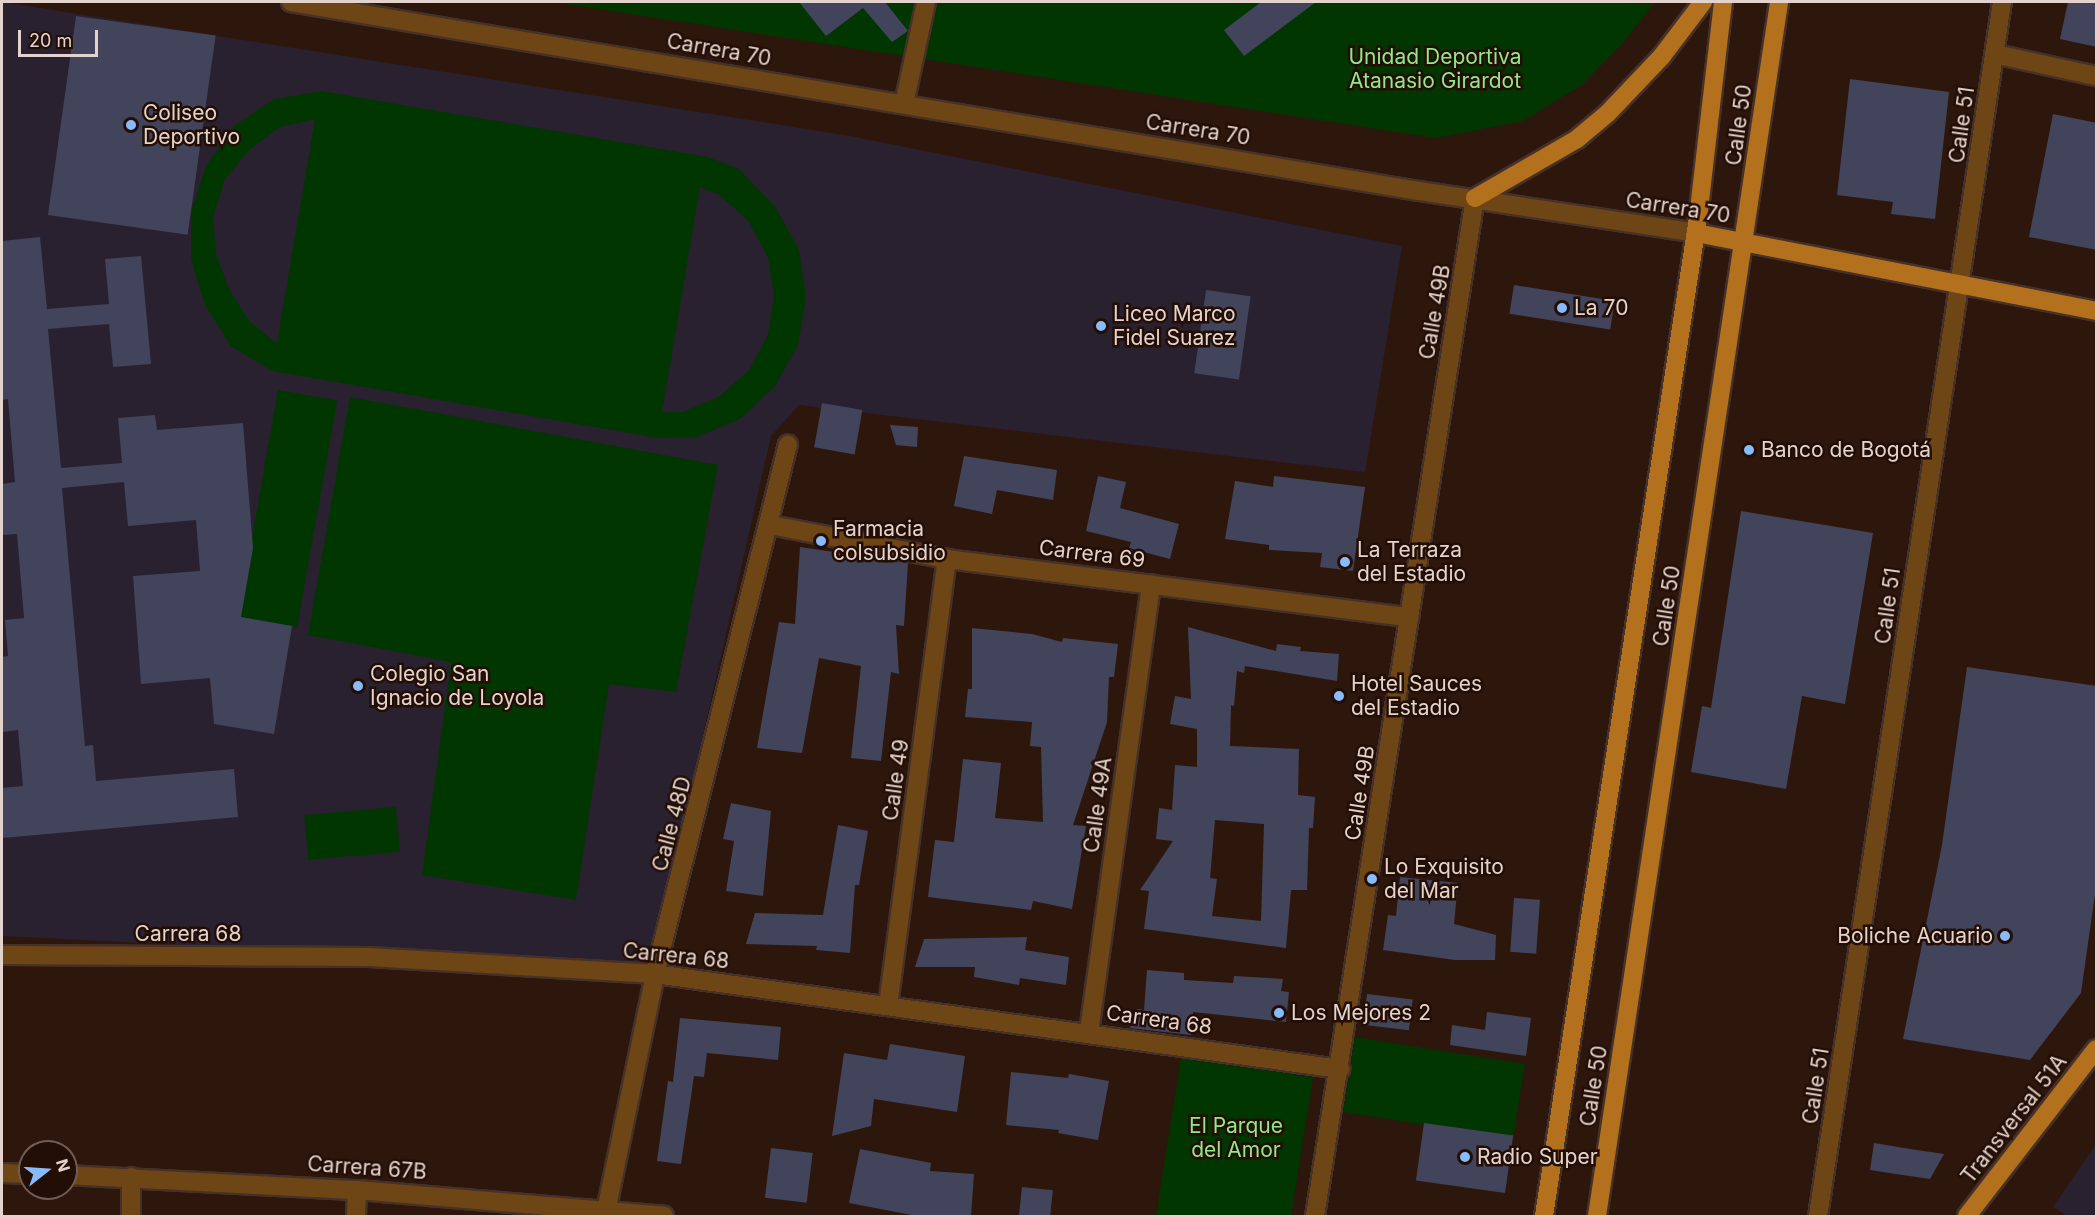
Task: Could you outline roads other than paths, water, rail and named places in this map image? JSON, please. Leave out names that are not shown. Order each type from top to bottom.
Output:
[{"type":"main road","points":[[1475,198],[1577,139],[1608,113],[1662,56],[1703,2]]},
{"type":"main road","name":"Calle 50","points":[[1544,1216],[1696,234],[1723,2]]},
{"type":"main road","name":"Calle 50","points":[[1597,1216],[1746,241],[1779,2]]},
{"type":"main road","name":"Carrera 70","points":[[1696,234],[1746,241],[2097,311]]},
{"type":"main road","name":"Transversal 51A","points":[[1967,1216],[2097,1048]]},
{"type":"street","name":"Carrera 70","points":[[291,2],[1696,234]]},
{"type":"street","points":[[904,104],[926,2]]},
{"type":"street","name":"Calle 51","points":[[1818,1216],[2002,2]]},
{"type":"street","points":[[1995,54],[2097,75]]},
{"type":"street","name":"Calle 49B","points":[[1315,1216],[1340,1070],[1475,198]]},
{"type":"street","name":"Calle 48D","points":[[605,1212],[655,974],[771,525],[788,444]]},
{"type":"street","name":"Carrera 69","points":[[771,525],[947,559],[1409,617]]},
{"type":"street","name":"Calle 49","points":[[888,1006],[947,559]]},
{"type":"street","name":"Calle 49A","points":[[1089,1032],[1151,584]]},
{"type":"street","name":"Carrera 68","points":[[2,956],[369,957],[655,974],[1089,1032],[1340,1070]]},
{"type":"street","points":[[2,1173],[18,1174]]},
{"type":"street","name":"Carrera 67B","points":[[78,1175],[357,1190],[664,1216]]},
{"type":"street","points":[[131,1177],[132,1216]]},
{"type":"street","points":[[356,1216],[357,1190]]},
{"type":"place","name":"Coliseo Deportivo","points":[[131,125]]},
{"type":"place","name":"La 70","points":[[1562,308]]},
{"type":"place","name":"Liceo Marco Fidel Suarez","points":[[1101,326]]},
{"type":"place","name":"Banco de Bogotá","points":[[1749,450]]},
{"type":"place","name":"Farmacia colsubsidio","points":[[821,541]]},
{"type":"place","name":"La Terraza del Estadio","points":[[1345,562]]},
{"type":"place","name":"Colegio San Ignacio de Loyola","points":[[358,686]]},
{"type":"place","name":"Hotel Sauces del Estadio","points":[[1339,696]]},
{"type":"place","name":"Lo Exquisito del Mar","points":[[1372,879]]},
{"type":"place","name":"Boliche Acuario","points":[[2005,936]]},
{"type":"place","name":"Los Mejores 2","points":[[1279,1013]]},
{"type":"place","name":"Radio Super","points":[[1465,1157]]},
{"type":"park label","name":"Unidad Deportiva Atanasio Girardot","points":[[1435,69]]},
{"type":"park label","name":"El Parque del Amor","points":[[1236,1138]]}]
